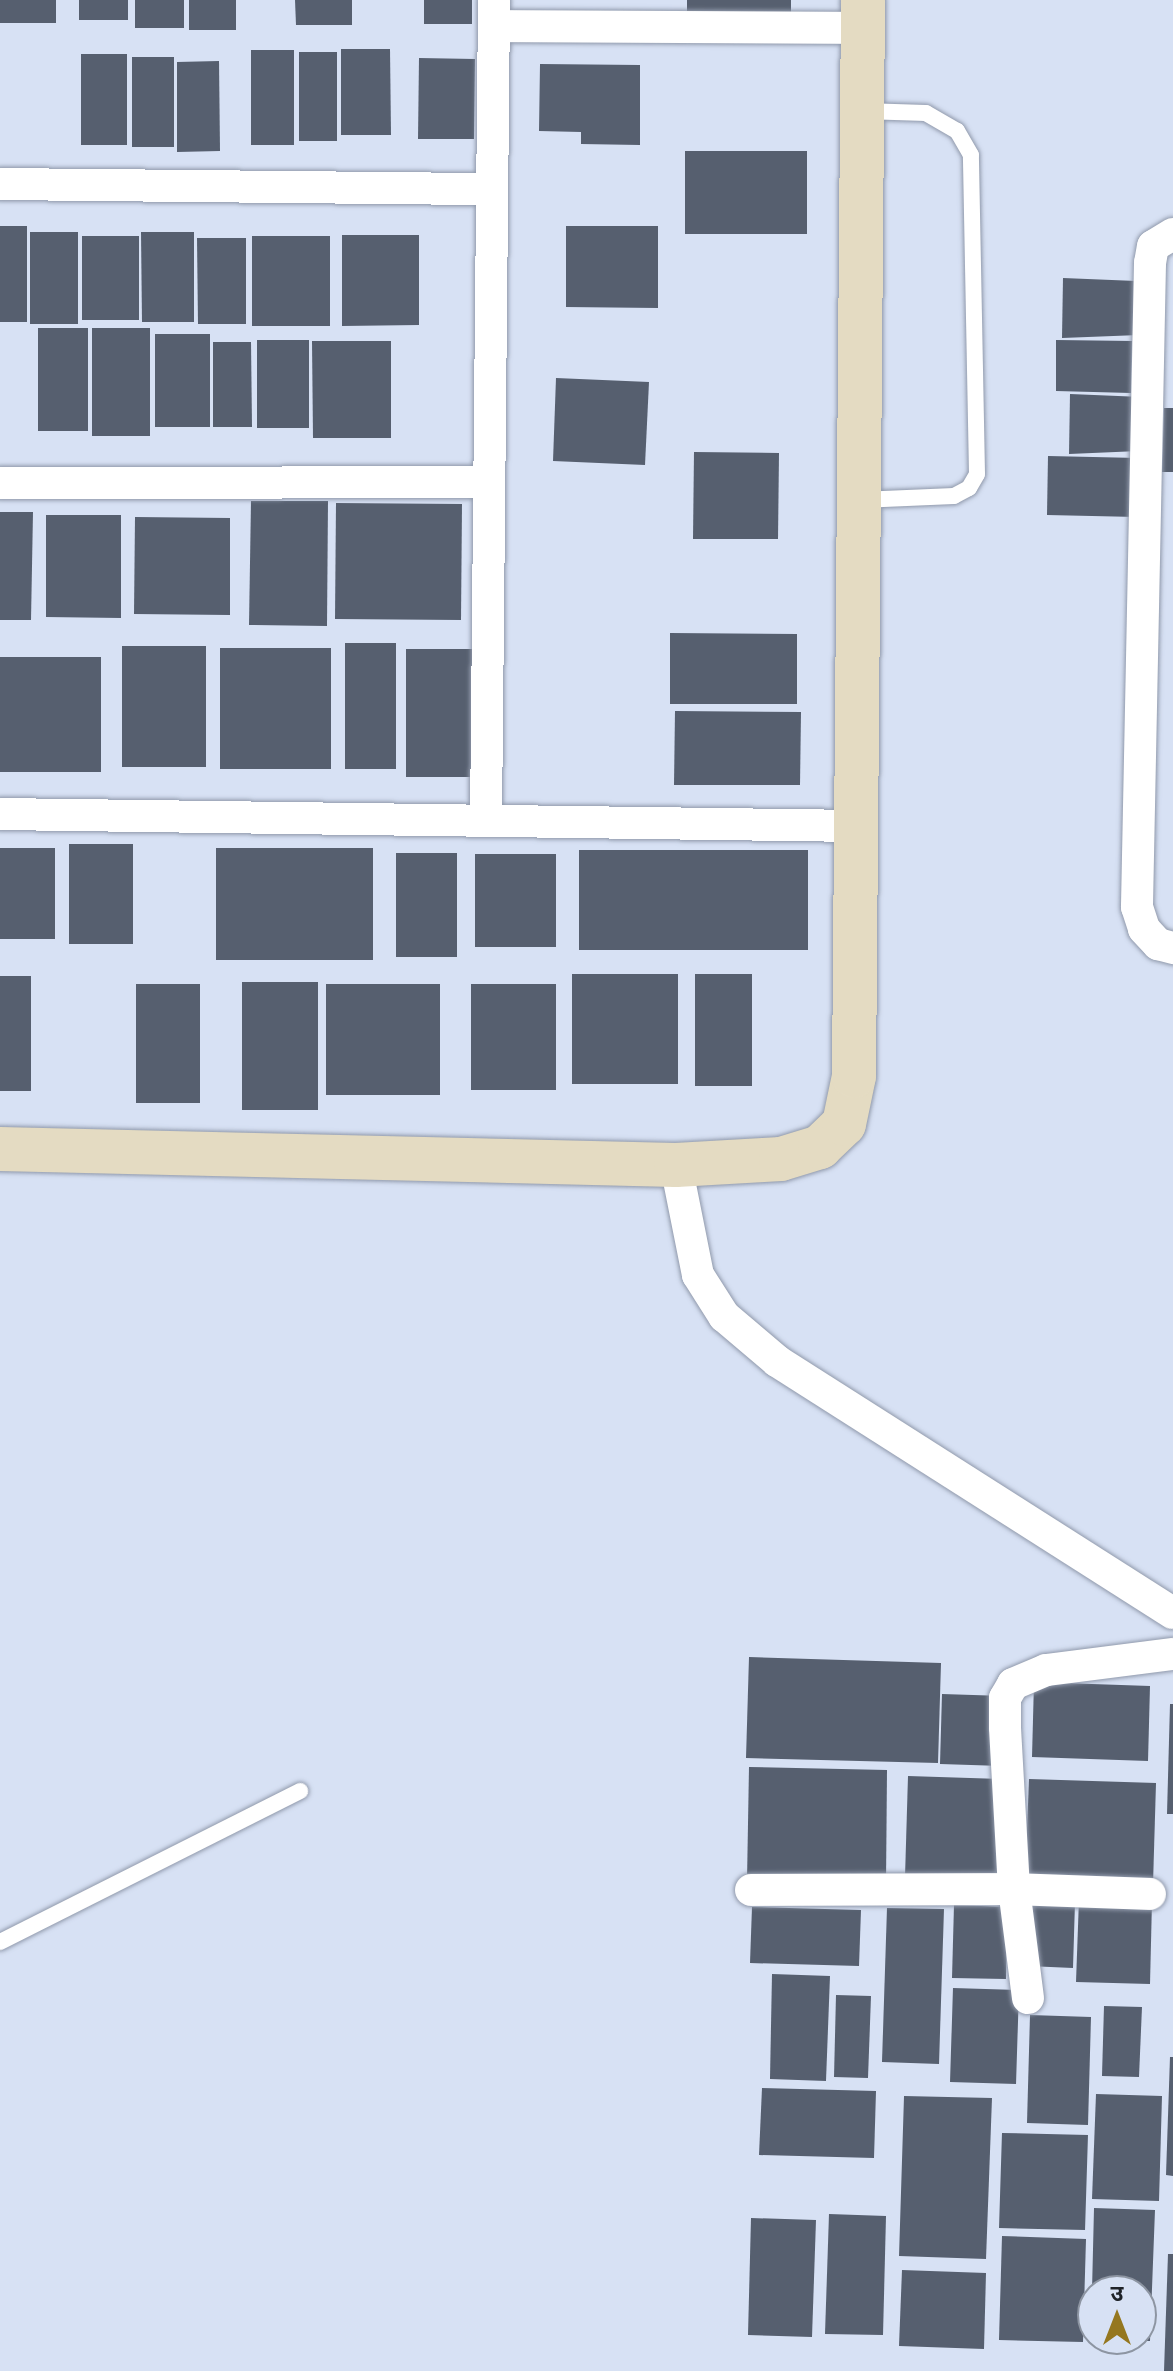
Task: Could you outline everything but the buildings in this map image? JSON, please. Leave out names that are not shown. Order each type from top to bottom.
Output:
[{"type":"street","points":[[0,1149],[676,1165],[781,1159],[820,1147],[844,1124],[854,1076],[863,14],[494,13],[486,821]]},
{"type":"street","points":[[0,184],[492,189]]},
{"type":"street","points":[[1173,234],[1153,246],[1150,263],[1137,907],[1144,929],[1158,944],[1173,948]]},
{"type":"street","points":[[0,483],[489,482]]},
{"type":"street","points":[[0,814],[855,826]]},
{"type":"street","points":[[676,1165],[698,1275],[724,1316],[777,1361],[1173,1613]]},
{"type":"street","points":[[1028,1998],[1014,1889],[1005,1698],[1013,1684],[1046,1670],[1173,1654]]},
{"type":"street","points":[[751,1890],[1014,1889],[1150,1894]]},
{"type":"lane","points":[[858,500],[954,496],[969,488],[977,474],[971,155],[957,131],[926,113],[862,110]]},
{"type":"lane","points":[[0,1942],[300,1791]]}]
